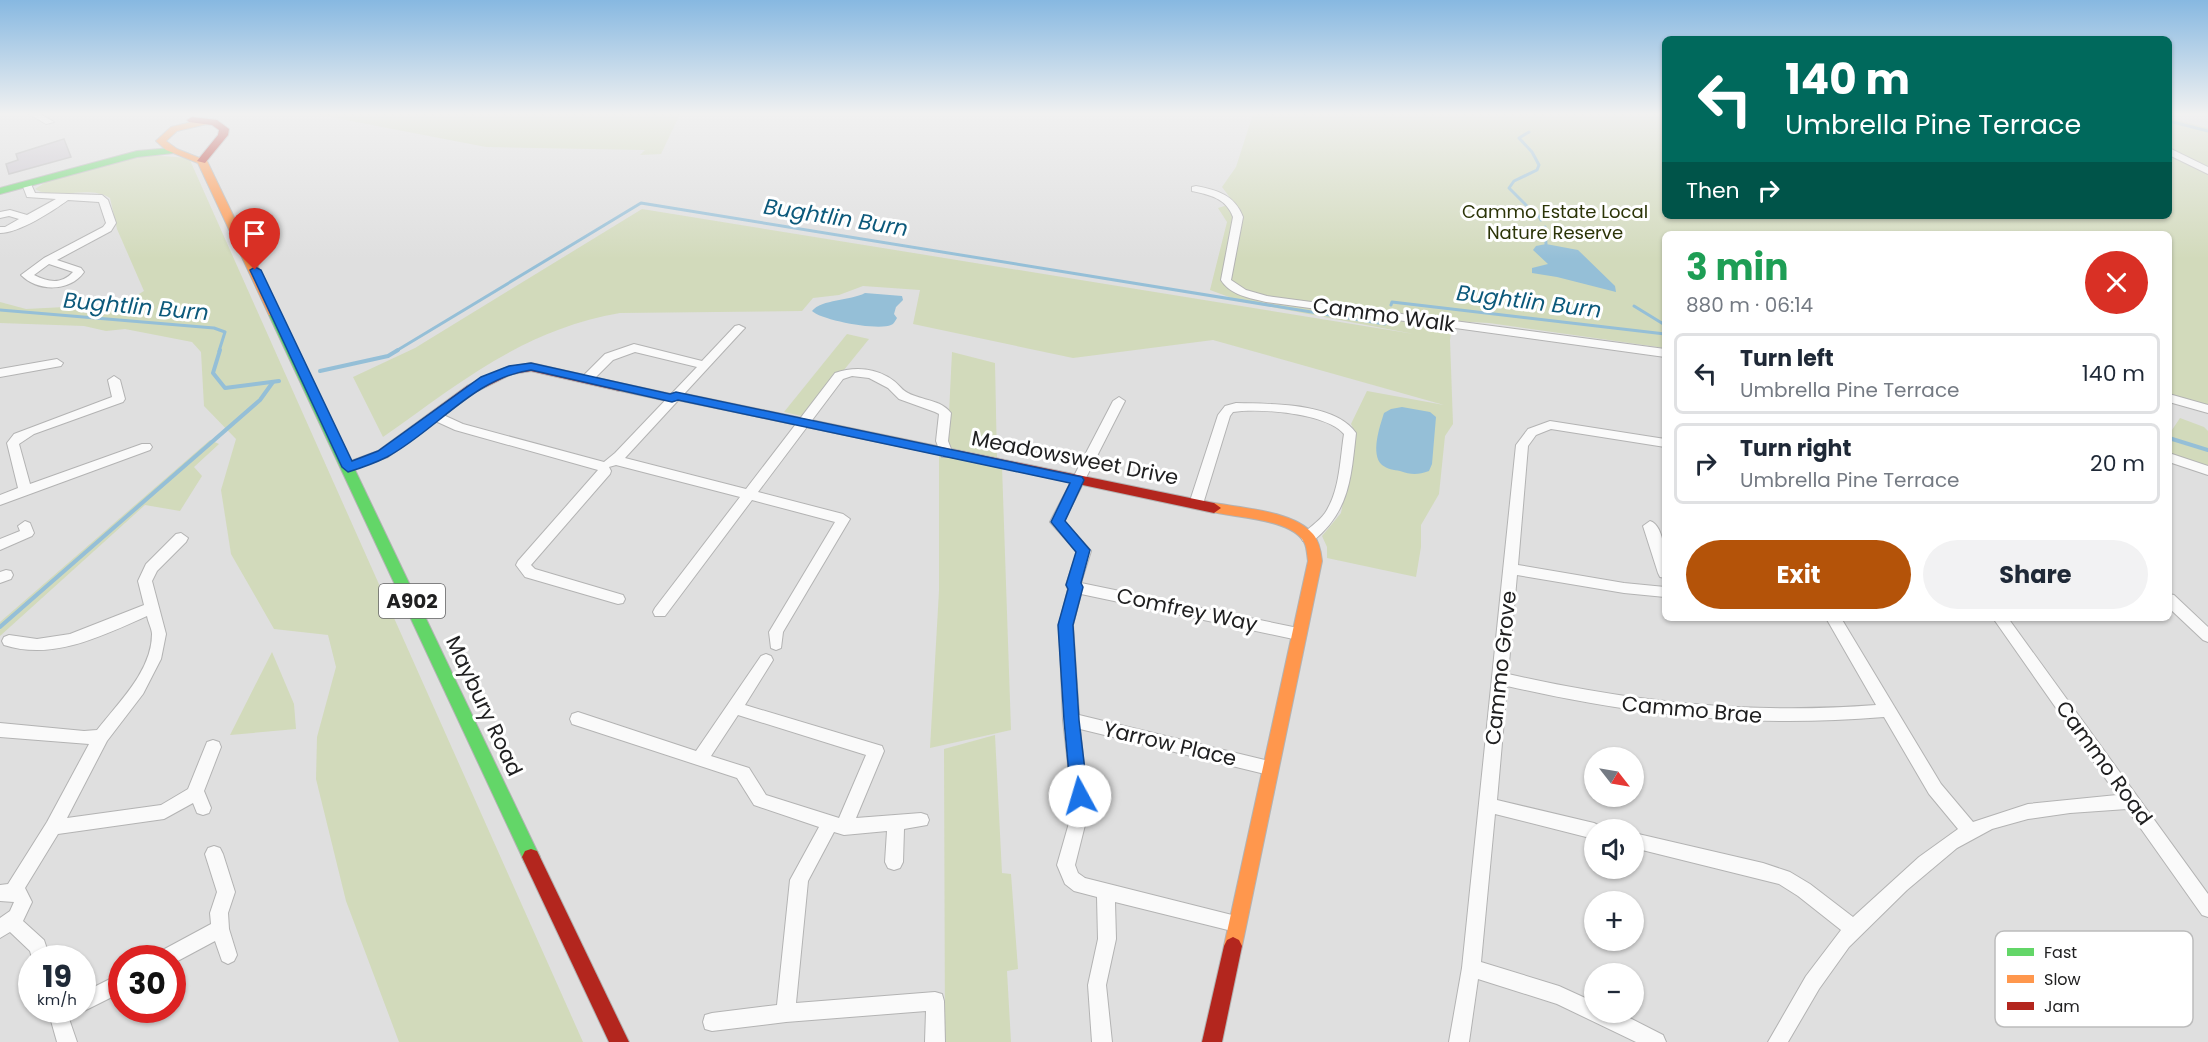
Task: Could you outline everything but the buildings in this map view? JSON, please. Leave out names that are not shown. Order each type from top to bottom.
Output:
[{"type":"street","points":[[0,185],[82,163]]},
{"type":"street","points":[[0,191],[105,163]]},
{"type":"street","name":"Maybury Road","points":[[203,163],[619,1042]]},
{"type":"street","points":[[2192,163],[2208,171]]},
{"type":"street","points":[[27,184],[31,195],[98,197],[103,201],[111,223],[106,229],[48,260]]},
{"type":"street","name":"Cammo Walk","points":[[1196,189],[1218,194],[1236,210],[1238,217],[1226,280],[1233,287],[1248,294],[1316,306],[1662,353]]},
{"type":"street","points":[[0,230],[7,230],[52,207],[66,196]]},
{"type":"street","points":[[0,215],[10,213],[28,219]]},
{"type":"street","points":[[618,599],[530,573],[523,565],[605,471],[609,463],[739,328]]},
{"type":"street","points":[[587,379],[609,357],[634,348],[705,365]]},
{"type":"street","points":[[0,373],[57,363]]},
{"type":"street","name":"Meadowsweet Drive","points":[[348,467],[382,454],[486,379],[509,369],[531,367],[1282,522],[1300,529],[1308,537]]},
{"type":"street","points":[[660,612],[839,376],[855,371],[882,378],[900,395],[934,404],[945,413],[942,441],[948,454]]},
{"type":"street","points":[[25,490],[13,443],[18,437],[119,399],[114,380]]},
{"type":"street","points":[[2172,399],[2208,408]]},
{"type":"street","points":[[1119,401],[1057,522],[1083,550],[1073,585],[1076,587],[1066,625],[1071,720],[1081,809],[1066,865],[1071,878],[1080,885],[1236,924]]},
{"type":"street","points":[[1196,504],[1224,415],[1229,409],[1236,407],[1298,410],[1343,423],[1350,433],[1341,493],[1335,511],[1321,529],[1308,537],[1315,547],[1315,561],[1212,1042]]},
{"type":"street","points":[[435,416],[459,428],[843,519],[776,632],[776,644]]},
{"type":"street","name":"Cammo Grove","points":[[1459,1042],[1471,968],[1488,805],[1519,457],[1525,438],[1532,432],[1550,425],[1662,443]]},
{"type":"street","points":[[0,500],[25,490],[127,460],[146,447]]},
{"type":"street","points":[[0,458],[14,453]]},
{"type":"street","points":[[2172,458],[2208,471]]},
{"type":"street","points":[[0,545],[27,533],[25,526]]},
{"type":"street","points":[[1650,526],[1662,564]]},
{"type":"street","points":[[36,945],[5,926],[23,902],[20,894],[7,892],[53,827],[101,736],[138,690],[154,659],[159,634],[145,581],[151,567],[181,538]]},
{"type":"street","points":[[1510,569],[1662,592]]},
{"type":"street","name":"Comfrey Way","points":[[1076,587],[1298,634]]},
{"type":"street","points":[[2172,602],[2208,636]]},
{"type":"street","points":[[9,641],[39,645],[64,642],[93,633],[152,608]]},
{"type":"street","points":[[1835,621],[1935,789],[1970,830]]},
{"type":"street","name":"Cammo Road","points":[[2002,621],[2208,909]]},
{"type":"street","points":[[700,759],[766,660]]},
{"type":"street","name":"Cammo Brae","points":[[1500,678],[1597,700],[1698,714],[1823,717],[1888,710]]},
{"type":"street","points":[[735,708],[876,751],[837,825],[799,880],[786,1013]]},
{"type":"street","points":[[578,719],[743,773],[760,800],[837,825],[921,820]]},
{"type":"street","name":"Yarrow Place","points":[[1071,720],[1269,768]]},
{"type":"street","points":[[0,730],[84,738],[101,736]]},
{"type":"street","points":[[53,827],[164,812],[194,794],[213,747]]},
{"type":"street","points":[[194,794],[198,796],[203,808]]},
{"type":"street","points":[[1778,1042],[1800,1001],[1829,958],[1854,929],[1926,861],[1970,830],[2003,818],[2053,808],[2131,801]]},
{"type":"street","points":[[1488,805],[1584,829]]},
{"type":"street","points":[[894,862],[896,822]]},
{"type":"street","points":[[1644,842],[1784,878],[1804,890],[1854,929]]},
{"type":"street","points":[[214,854],[226,892],[219,913],[220,929],[228,955]]},
{"type":"street","points":[[1102,1042],[1097,985],[1107,939],[1106,891]]},
{"type":"street","points":[[186,947],[220,929]]},
{"type":"street","points":[[1471,968],[1559,995],[1584,1006]]},
{"type":"street","points":[[712,1022],[786,1013],[935,1001],[935,1042]]},
{"type":"street","points":[[64,1023],[67,1042]]},
{"type":"street","points":[[1618,1023],[1656,1042]]},
{"type":"green space","points":[[118,163],[191,163],[583,1042],[399,1042],[346,901],[316,779],[317,737],[336,667],[328,635],[274,629],[231,554],[221,490],[236,439],[204,406],[201,352],[192,342],[125,329],[106,331],[84,326],[0,323],[0,302],[26,309],[65,307],[100,317],[144,291],[117,229],[110,198],[92,193],[44,193],[35,189],[46,182]]},
{"type":"green space","name":"Cammo Estate Local Nature Reserve","points":[[1237,163],[1662,163],[1662,219],[2172,219],[2172,163],[2208,163],[2208,405],[2172,396],[2172,231],[1662,231],[1662,348],[1489,323],[1453,321],[1450,340],[1453,424],[1445,436],[1439,494],[1421,525],[1421,547],[1416,577],[1327,558],[1327,547],[1322,536],[1341,513],[1356,434],[1351,424],[1367,391],[1444,405],[1213,340],[1073,358],[913,324],[920,290],[863,286],[839,295],[813,298],[802,311],[620,313],[585,321],[523,345],[494,361],[383,437],[353,377],[415,348],[642,209],[1414,334],[1240,301],[1210,290],[1227,222],[1218,208],[1234,203],[1222,187]]},
{"type":"green space","points":[[847,334],[869,339],[806,417],[784,412]]},
{"type":"green space","points":[[952,352],[995,363],[997,461],[947,454]]},
{"type":"green space","points":[[2180,418],[2204,427],[2208,431],[2208,467],[2172,455],[2172,430]]},
{"type":"green space","points":[[210,440],[219,444],[194,467],[202,476],[180,511],[145,505],[0,636],[0,622]]},
{"type":"green space","points":[[939,454],[1002,466],[1011,730],[930,748],[939,591]]},
{"type":"green space","points":[[272,652],[294,704],[296,729],[230,735]]},
{"type":"green space","points":[[995,735],[1002,873],[1011,874],[1018,969],[1007,971],[1011,1042],[945,1042],[944,749]]},
{"type":"water","points":[[1546,244],[1578,250],[1615,286],[1616,292],[1532,273],[1532,268],[1548,264],[1533,250],[1536,246]]},
{"type":"water","points":[[865,293],[902,296],[903,300],[896,307],[894,314],[897,318],[893,324],[874,327],[850,324],[826,318],[812,311],[822,304]]},
{"type":"water","points":[[1402,407],[1430,412],[1436,417],[1432,464],[1429,471],[1418,474],[1408,473],[1386,467],[1378,460],[1376,447],[1384,413]]},
{"type":"waterway","points":[[1532,211],[1509,188],[1514,181],[1537,170],[1538,163]]},
{"type":"waterway","name":"Bughtlin Burn","points":[[396,351],[641,203],[1385,324],[1386,321]]},
{"type":"waterway","points":[[1538,215],[1541,220]]},
{"type":"waterway","points":[[1545,227],[1546,244]]},
{"type":"waterway","name":"Bughtlin Burn","points":[[1391,305],[1392,302],[1662,334]]},
{"type":"waterway","points":[[1634,306],[1662,323]]},
{"type":"waterway","name":"Bughtlin Burn","points":[[0,310],[214,328],[225,332],[219,351]]},
{"type":"waterway","name":"Bughtlin Burn","points":[[220,350],[213,373],[225,388],[279,381]]},
{"type":"waterway","name":"Bughtlin Burn","points":[[320,371],[388,356],[398,350]]},
{"type":"waterway","points":[[0,627],[260,400],[273,382]]},
{"type":"waterway","name":"Bughtlin Burn","points":[[2172,439],[2208,450]]},
{"type":"traffic: fast","points":[[0,191],[105,163]]},
{"type":"traffic: fast","points":[[275,315],[531,857]]},
{"type":"traffic: slow","points":[[203,163],[275,315]]},
{"type":"traffic: slow","points":[[620,387],[672,398],[676,396],[956,454]]},
{"type":"traffic: slow","points":[[1214,508],[1265,517],[1291,525],[1309,538],[1315,561],[1233,946]]},
{"type":"traffic: jam","points":[[348,467],[383,454],[471,389],[509,371],[531,367],[620,387]]},
{"type":"traffic: jam","points":[[956,454],[1214,508]]},
{"type":"traffic: jam","points":[[531,857],[619,1042]]},
{"type":"traffic: jam","points":[[1212,1042],[1233,946]]},
{"type":"route","points":[[255,270],[348,467],[382,454],[486,379],[509,369],[531,367],[672,398],[676,396],[1078,480],[1057,522],[1083,550],[1073,585],[1076,587],[1066,625],[1071,720],[1080,796]]}]
